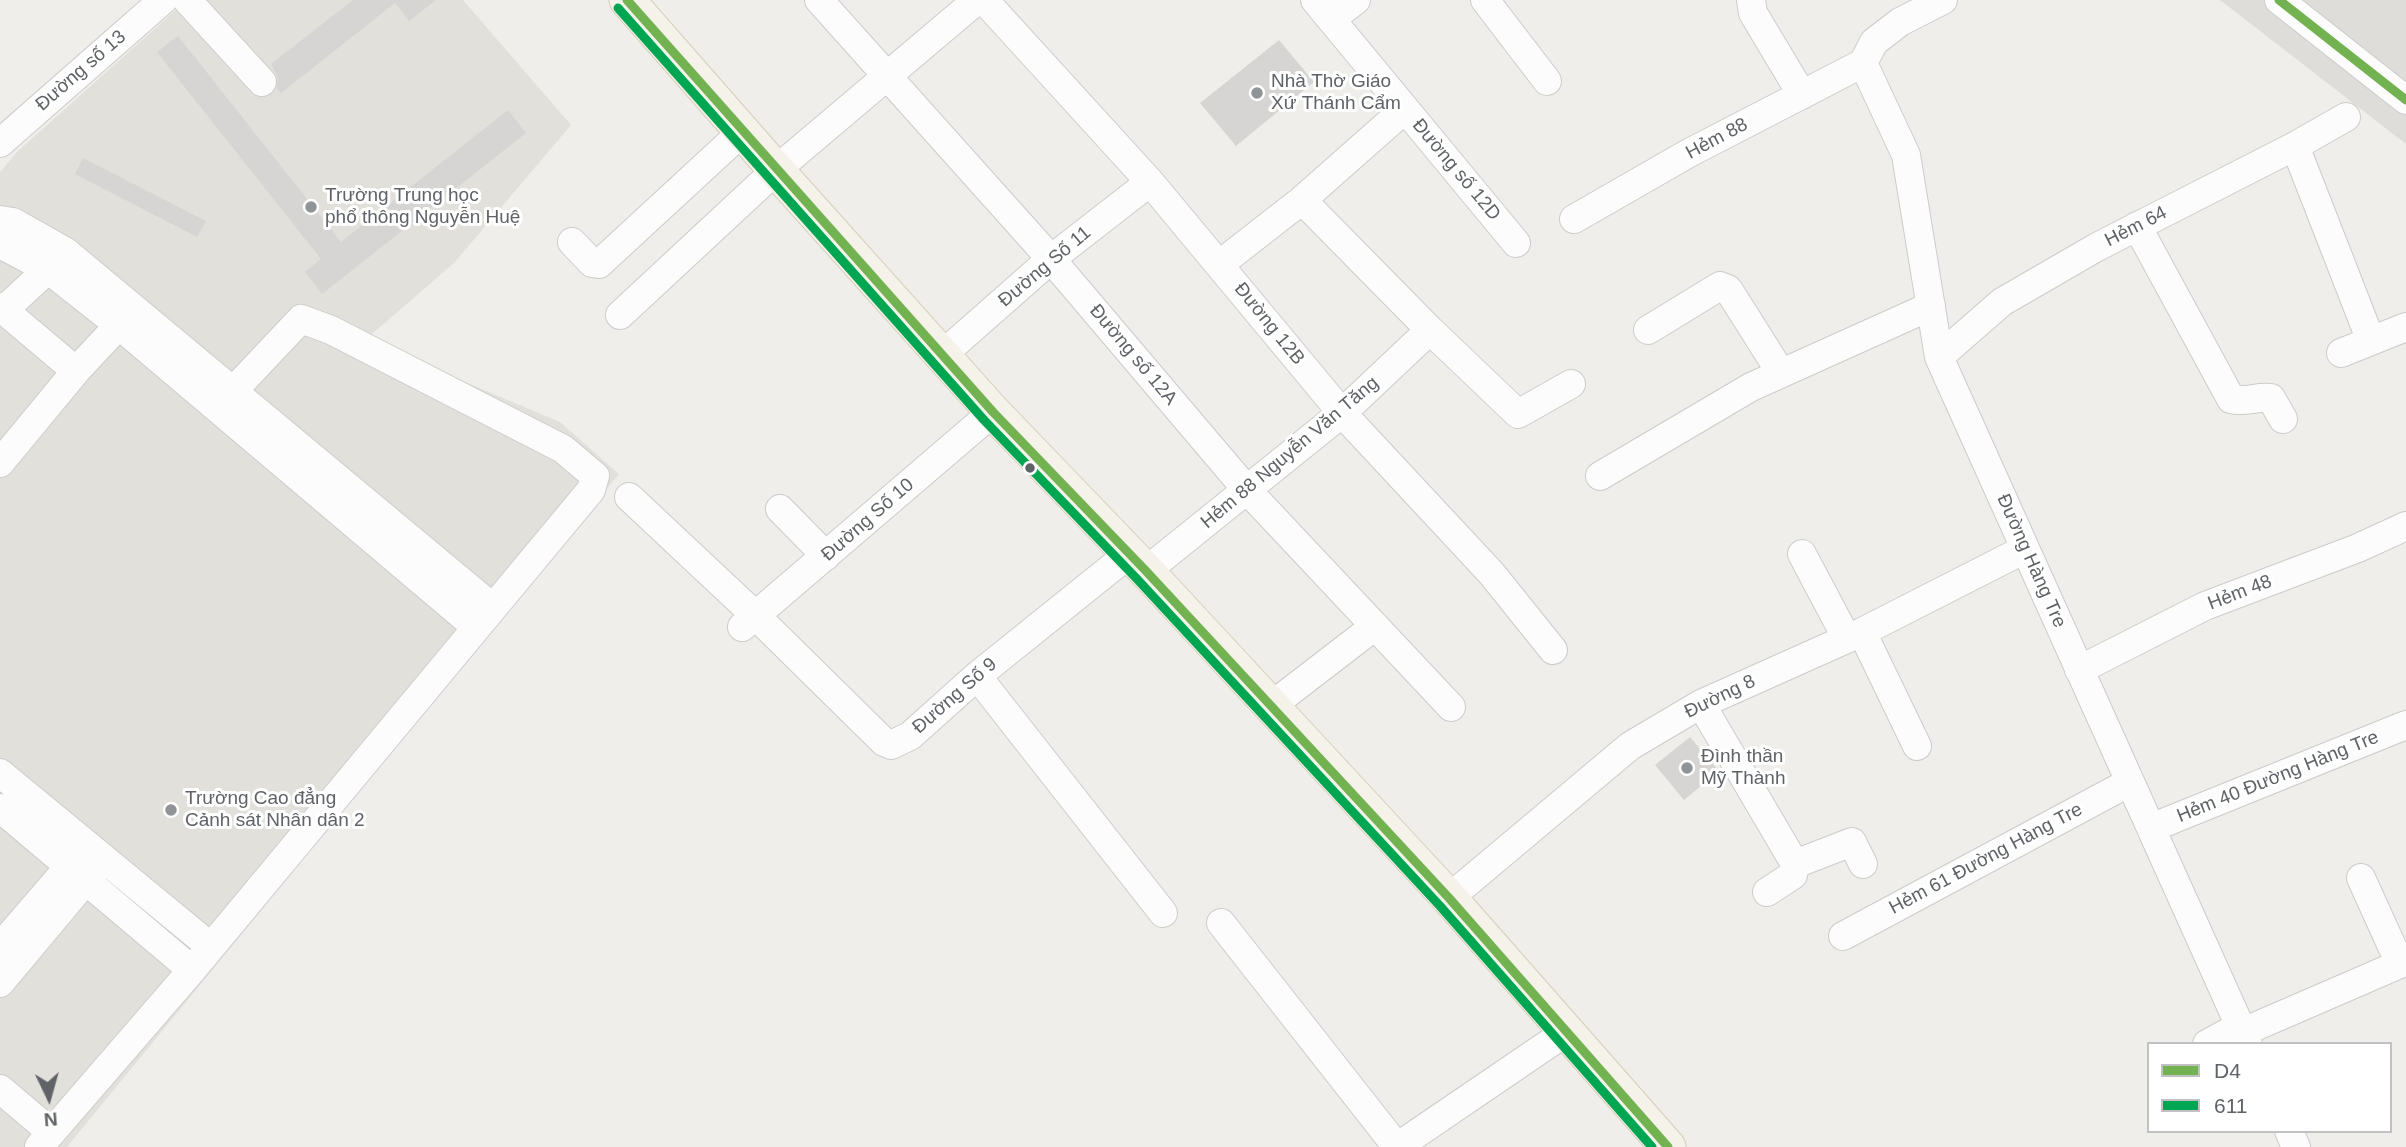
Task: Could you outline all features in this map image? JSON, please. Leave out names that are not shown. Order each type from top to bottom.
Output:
[{"type":"main road","points":[[627,0],[993,412],[1138,562],[1449,898],[1668,1147]]},
{"type":"street","name":"Đường số 13","points":[[0,143],[163,0]]},
{"type":"street","points":[[187,0],[262,82]]},
{"type":"street","name":"Đường số 12A","points":[[818,0],[1051,259],[1247,490],[1451,707]]},
{"type":"street","points":[[620,315],[776,170],[976,0]]},
{"type":"street","name":"Đường 12B","points":[[984,0],[1150,182],[1342,413],[1492,574],[1553,650]]},
{"type":"street","points":[[1323,10],[1356,0]]},
{"type":"street","points":[[1485,0],[1547,81]]},
{"type":"street","points":[[1751,0],[1753,13],[1802,95]]},
{"type":"street","points":[[1863,63],[1874,42],[1900,22],[1943,0]]},
{"type":"street","points":[[2279,0],[2406,100]]},
{"type":"street","name":"Đường số 12D","points":[[1323,10],[1517,243]]},
{"type":"street","name":"Hẻm 88","points":[[1574,219],[1689,153],[1863,63]]},
{"type":"street","name":"Đường Hàng Tre","points":[[1863,63],[1906,155],[1939,357],[2244,1034]]},
{"type":"street","points":[[1220,264],[1302,200],[1405,109]]},
{"type":"street","name":"Hẻm 64","points":[[1939,357],[2002,302],[2137,226],[2295,146],[2346,117]]},
{"type":"street","points":[[572,242],[593,263],[599,264],[742,132]]},
{"type":"street","points":[[2295,146],[2371,341]]},
{"type":"street","name":"Đường Số 11","points":[[942,355],[1051,259],[1150,182]]},
{"type":"street","points":[[1302,200],[1430,330],[1518,414],[1572,384]]},
{"type":"street","points":[[0,220],[13,222],[484,617]]},
{"type":"street","points":[[2137,226],[2231,399],[2240,402],[2261,397],[2271,398],[2283,419]]},
{"type":"street","points":[[0,244],[57,261]]},
{"type":"street","points":[[57,261],[2,309],[76,372]]},
{"type":"street","points":[[1648,330],[1720,286],[1728,289],[1781,373]]},
{"type":"street","points":[[1600,476],[1751,387],[1931,306]]},
{"type":"street","points":[[0,463],[76,372],[127,317]]},
{"type":"street","points":[[0,1089],[45,1139],[192,970],[591,490],[595,476],[563,449],[331,330],[301,318],[225,400]]},
{"type":"street","points":[[2341,353],[2406,327]]},
{"type":"street","name":"Hẻm 88 Nguyễn Văn Tăng","points":[[1138,562],[1247,490],[1342,413],[1430,330]]},
{"type":"street","name":"Đường Số 10","points":[[749,622],[993,412]]},
{"type":"street","points":[[629,498],[749,622]]},
{"type":"street","points":[[780,509],[826,556]]},
{"type":"street","name":"Hẻm 48","points":[[2080,670],[2205,606],[2358,548],[2406,526]]},
{"type":"street","name":"Đường 8","points":[[1449,898],[1630,746],[1701,704],[1855,635],[2025,549]]},
{"type":"street","points":[[1801,554],[1855,635],[1917,746]]},
{"type":"street","name":"Đường Số 9","points":[[749,622],[891,745],[910,736],[977,676],[1138,562]]},
{"type":"street","points":[[1271,706],[1375,626]]},
{"type":"street","points":[[977,676],[1163,913]]},
{"type":"street","points":[[1701,704],[1794,864],[1793,874],[1767,892]]},
{"type":"street","name":"Hẻm 40 Đường Hàng Tre","points":[[2151,828],[2406,725]]},
{"type":"street","points":[[0,773],[192,970]]},
{"type":"street","name":"Hẻm 61 Đường Hàng Tre","points":[[1843,936],[2130,782]]},
{"type":"street","points":[[0,808],[211,947]]},
{"type":"street","points":[[1794,864],[1853,842],[1863,864]]},
{"type":"street","points":[[0,947],[87,863]]},
{"type":"street","points":[[0,983],[87,863]]},
{"type":"street","points":[[2214,1042],[2244,1034],[2403,963],[2361,878]]},
{"type":"street","points":[[1221,923],[1397,1147],[1566,1032]]},
{"type":"shaded area","name":"Trường Cao đẳng Cảnh sát Nhân dân 2","points":[[187,0],[463,0],[571,125],[454,263],[365,340],[560,422],[619,474],[67,1147],[0,1147],[0,172],[18,151]]},
{"type":"shaded area","points":[[2220,0],[2406,0],[2406,144]]},
{"type":"building","points":[[353,0],[436,0],[409,21],[395,3],[281,93],[277,88],[278,78],[271,64]]},
{"type":"building","points":[[178,36],[341,242],[508,110],[526,133],[322,294],[305,272],[321,259],[157,52]]},
{"type":"building","name":"Nhà Thờ Giáo Xứ Thánh Cẩm","points":[[1279,40],[1314,82],[1236,146],[1200,103]]},
{"type":"building","points":[[83,158],[206,221],[197,237],[75,174]]},
{"type":"building","name":"Đình thần Mỹ Thành","points":[[1690,737],[1719,771],[1684,800],[1655,765]]},
{"type":"transit line","name":"D4","points":[[627,0],[993,412],[1146,571],[1449,898],[1668,1147]]},
{"type":"transit line","name":"D4","points":[[2279,0],[2406,100]]},
{"type":"transit line","name":"611","points":[[618,8],[984,420],[1137,579],[1440,906],[1652,1147]]},
{"type":"place","name":"Nhà Thờ Giáo Xứ Thánh Cẩm","points":[[1257,93]]},
{"type":"place","name":"Trường Trung học phổ thông Nguyễn Huệ","points":[[311,207]]},
{"type":"place","name":"Đình thần Mỹ Thành","points":[[1687,768]]},
{"type":"place","name":"Trường Cao đẳng Cảnh sát Nhân dân 2","points":[[171,810]]}]
